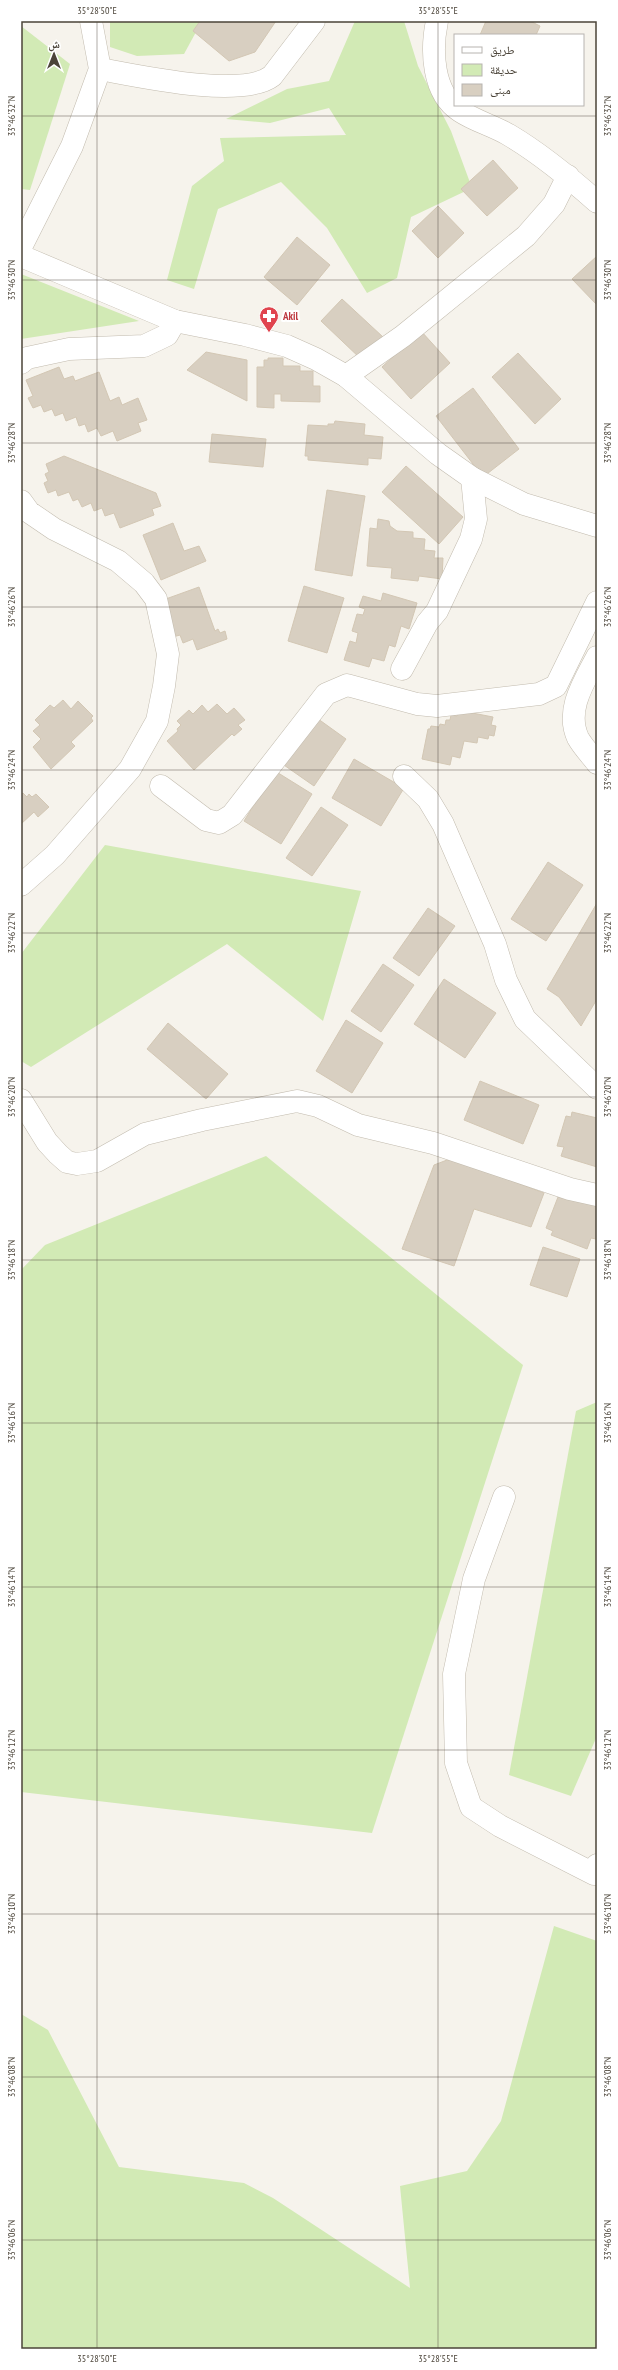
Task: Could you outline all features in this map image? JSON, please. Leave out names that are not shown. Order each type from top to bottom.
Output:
[{"type":"street","points":[[21,247],[72,146],[100,69],[90,21]]},
{"type":"street","points":[[100,69],[155,79],[229,86],[263,83],[272,76],[314,21]]},
{"type":"street","points":[[437,21],[433,39],[437,76],[445,95],[454,105]]},
{"type":"street","points":[[455,106],[459,110],[509,135],[568,176],[597,202]]},
{"type":"street","points":[[346,376],[409,331],[526,236],[554,204],[568,176]]},
{"type":"street","points":[[21,256],[175,321],[245,335],[286,346],[316,359],[346,376],[438,454],[472,478],[524,504],[597,526]]},
{"type":"street","points":[[21,363],[27,358],[69,349],[144,346],[167,335],[175,321]]},
{"type":"street","points":[[402,669],[427,623],[437,612],[471,539],[476,519],[472,478]]},
{"type":"street","points":[[21,885],[55,855],[130,769],[157,721],[164,686],[168,654],[156,599],[144,583],[118,561],[54,529],[24,510]]},
{"type":"street","points":[[161,786],[206,820],[219,823],[232,815],[326,694],[347,685],[417,704],[437,706],[539,694],[556,686],[597,602]]},
{"type":"street","points":[[597,657],[576,700],[573,721],[578,738],[597,763]]},
{"type":"street","points":[[404,776],[428,799],[443,824],[495,944],[506,980],[525,1019],[597,1088]]},
{"type":"street","points":[[21,1100],[54,1150],[67,1162],[77,1164],[97,1161],[145,1134],[202,1120],[297,1102],[318,1106],[358,1125],[433,1143],[570,1189],[597,1195]]},
{"type":"street","points":[[504,1497],[474,1579],[454,1674],[456,1763],[471,1807],[500,1826],[596,1871]]},
{"type":"green space","points":[[110,21],[202,21],[184,54],[137,56],[110,47]]},
{"type":"green space","points":[[355,21],[404,21],[418,66],[451,131],[472,188],[411,217],[397,278],[367,293],[327,228],[281,182],[218,209],[194,289],[167,280],[192,186],[224,161],[220,138],[346,135],[329,108],[270,123],[226,119],[287,89],[329,81]]},
{"type":"green space","points":[[21,26],[70,64],[30,190],[21,189]]},
{"type":"green space","points":[[21,274],[139,321],[21,339]]},
{"type":"green space","points":[[105,845],[361,891],[323,1021],[227,944],[31,1067],[21,1061],[21,954]]},
{"type":"green space","points":[[266,1156],[523,1365],[372,1833],[21,1792],[21,1270],[45,1245]]},
{"type":"green space","points":[[597,1402],[597,1736],[571,1796],[509,1775],[576,1411]]},
{"type":"green space","points":[[554,1926],[597,1941],[597,2349],[21,2349],[21,2014],[48,2030],[119,2167],[244,2183],[273,2198],[410,2288],[400,2186],[467,2171],[501,2121]]},
{"type":"building","points":[[200,21],[276,21],[255,52],[229,61],[193,31]]},
{"type":"building","points":[[486,21],[530,21],[540,26],[536,34],[480,34]]},
{"type":"building","points":[[493,160],[518,188],[487,216],[461,189]]},
{"type":"building","points":[[438,206],[464,233],[438,258],[412,231]]},
{"type":"building","points":[[297,237],[330,265],[297,305],[264,277]]},
{"type":"building","points":[[597,256],[597,305],[572,279]]},
{"type":"building","points":[[342,299],[383,337],[362,360],[321,321]]},
{"type":"building","points":[[421,331],[450,363],[411,399],[382,367]]},
{"type":"building","points":[[206,352],[247,360],[247,401],[187,370]]},
{"type":"building","points":[[518,353],[561,399],[535,424],[492,377]]},
{"type":"building","points":[[268,358],[283,358],[283,366],[300,366],[300,371],[313,371],[313,386],[320,386],[320,402],[281,401],[281,394],[274,394],[274,408],[257,407],[257,367],[264,367],[264,360],[268,360]]},
{"type":"building","points":[[59,367],[64,379],[73,376],[75,381],[99,372],[110,401],[119,397],[122,405],[138,398],[147,420],[138,423],[141,431],[117,441],[113,431],[101,436],[97,428],[88,432],[85,424],[79,426],[76,417],[66,421],[63,413],[55,416],[52,409],[44,412],[41,405],[33,408],[28,398],[33,396],[26,380]]},
{"type":"building","points":[[473,388],[519,449],[483,477],[436,416]]},
{"type":"building","points":[[335,421],[365,424],[364,435],[383,437],[381,459],[368,458],[368,465],[308,460],[308,456],[305,456],[308,425],[328,426],[328,424],[334,424]]},
{"type":"building","points":[[212,434],[266,439],[263,467],[209,462]]},
{"type":"building","points":[[64,456],[156,493],[161,506],[152,509],[154,515],[120,528],[114,513],[105,516],[102,508],[94,511],[91,503],[82,507],[78,499],[73,501],[69,492],[58,496],[56,490],[48,493],[44,483],[48,481],[45,474],[49,472],[46,464]]},
{"type":"building","points":[[406,466],[463,517],[439,544],[382,492]]},
{"type":"building","points":[[327,490],[365,496],[352,576],[315,570]]},
{"type":"building","points":[[378,519],[389,521],[390,526],[397,531],[413,532],[413,538],[425,539],[424,550],[435,551],[434,558],[443,558],[442,579],[419,576],[418,581],[391,578],[392,568],[367,566],[370,528],[377,529]]},
{"type":"building","points":[[173,523],[184,551],[199,546],[206,561],[161,580],[143,535]]},
{"type":"building","points":[[304,586],[344,598],[327,653],[288,641]]},
{"type":"building","points":[[199,587],[215,631],[218,629],[220,633],[225,631],[227,639],[197,650],[193,639],[183,643],[180,635],[173,637],[163,600]]},
{"type":"building","points":[[383,593],[417,603],[409,629],[401,626],[395,647],[389,645],[384,661],[372,658],[369,667],[344,660],[350,641],[356,643],[358,633],[352,631],[357,614],[363,615],[365,609],[359,607],[363,596],[381,601]]},
{"type":"building","points":[[63,700],[71,709],[78,701],[93,716],[91,718],[93,721],[71,742],[75,746],[51,769],[33,747],[41,739],[33,731],[40,725],[35,720],[50,705],[54,708]]},
{"type":"building","points":[[217,704],[227,714],[234,708],[245,720],[238,725],[242,729],[234,736],[232,734],[194,770],[167,741],[178,731],[177,729],[181,725],[177,721],[189,710],[193,714],[202,705],[208,712]]},
{"type":"building","points":[[462,711],[493,717],[491,725],[496,726],[494,736],[489,735],[488,739],[478,737],[477,743],[464,741],[460,758],[452,756],[450,765],[422,759],[428,729],[430,729],[431,726],[439,727],[440,724],[445,725],[446,720],[450,720],[451,715],[457,716],[458,713]]},
{"type":"building","points":[[314,716],[346,739],[314,786],[281,763]]},
{"type":"building","points":[[354,759],[404,788],[381,826],[332,798]]},
{"type":"building","points":[[275,771],[312,794],[281,844],[244,821]]},
{"type":"building","points":[[23,793],[27,797],[29,794],[32,797],[36,794],[49,807],[38,817],[34,812],[21,824],[21,794]]},
{"type":"building","points":[[321,807],[348,825],[312,876],[286,858]]},
{"type":"building","points":[[548,862],[583,885],[546,941],[511,919]]},
{"type":"building","points":[[597,903],[597,999],[581,1026],[559,997],[547,989]]},
{"type":"building","points":[[428,908],[455,926],[419,976],[393,958]]},
{"type":"building","points":[[383,964],[414,985],[381,1032],[351,1011]]},
{"type":"building","points":[[444,979],[496,1013],[465,1058],[414,1024]]},
{"type":"building","points":[[346,1020],[383,1043],[352,1093],[316,1071]]},
{"type":"building","points":[[168,1023],[228,1074],[206,1099],[147,1049]]},
{"type":"building","points":[[480,1081],[539,1105],[523,1144],[464,1120]]},
{"type":"building","points":[[572,1112],[597,1118],[597,1167],[561,1156],[564,1147],[557,1146],[566,1116],[571,1117]]},
{"type":"building","points":[[447,1160],[455,1160],[544,1193],[531,1227],[474,1209],[454,1266],[402,1249],[434,1165]]},
{"type":"building","points":[[564,1194],[597,1206],[597,1237],[596,1239],[591,1238],[587,1249],[551,1235],[553,1231],[546,1228],[558,1197],[562,1198]]},
{"type":"building","points":[[543,1247],[580,1259],[567,1297],[530,1285]]},
{"type":"place","name":"Akil","points":[[269,333]]}]
